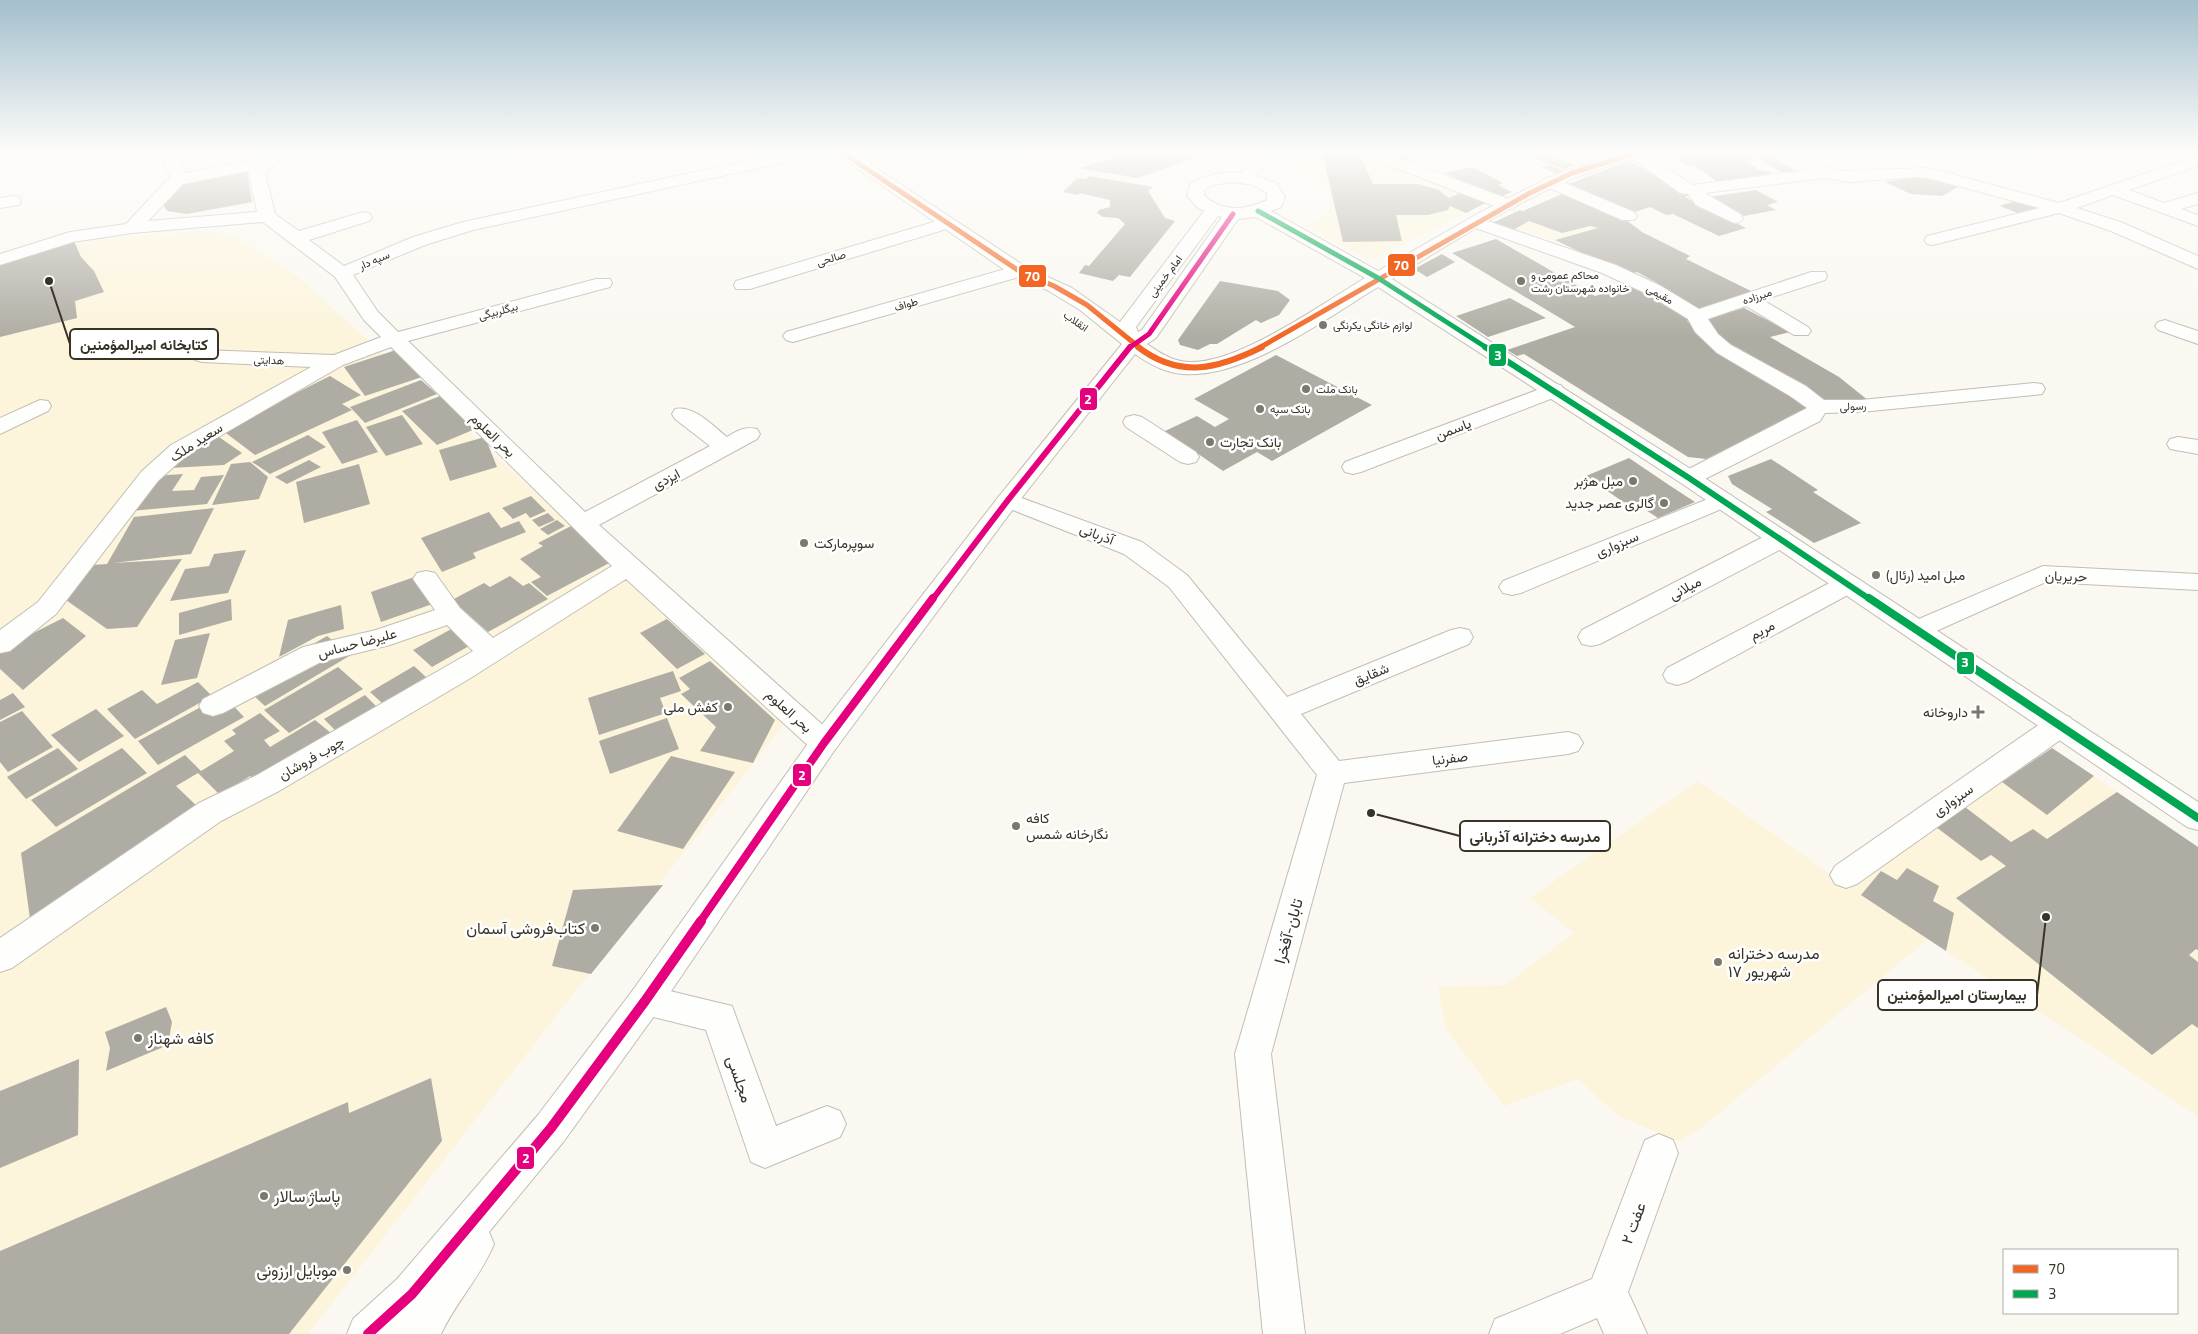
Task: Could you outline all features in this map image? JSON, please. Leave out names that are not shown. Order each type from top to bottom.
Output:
[{"type":"street","points":[[91,217],[122,213]]},
{"type":"street","points":[[132,228],[146,213]]},
{"type":"street","name":"سپه دار","points":[[342,273],[419,241],[469,226],[528,213]]},
{"type":"street","name":"انقلاب","points":[[933,213],[1019,271],[1025,285],[1093,333],[1132,344],[1165,364],[1190,369],[1208,368],[1268,344],[1404,263]]},
{"type":"street","name":"امام خمینی","points":[[1132,344],[1126,327],[1211,213]]},
{"type":"street","points":[[1229,213],[1239,213]]},
{"type":"street","points":[[1262,213],[1378,278],[1553,390],[1723,500],[2198,818]]},
{"type":"street","points":[[1354,265],[1378,270],[1404,263],[1492,213]]},
{"type":"street","points":[[1622,213],[1628,216]]},
{"type":"street","points":[[1725,213],[1734,218]]},
{"type":"street","points":[[1934,240],[2039,213]]},
{"type":"street","points":[[2075,213],[2116,227],[2198,263]]},
{"type":"street","points":[[2176,213],[2198,221]]},
{"type":"street","name":"امام خمینی","points":[[368,1334],[412,1294],[551,1128],[645,1001],[824,743],[1008,500],[1132,344],[1149,334],[1233,214]]},
{"type":"street","name":"بحر العلوم","points":[[267,216],[342,273],[372,316],[394,339],[583,524],[628,567],[824,743]]},
{"type":"street","points":[[0,260],[70,237],[132,228],[267,216]]},
{"type":"street","points":[[296,238],[363,217]]},
{"type":"street","name":"مقیمی","points":[[1476,222],[1608,269],[1654,290],[1697,316],[1698,323],[1724,349],[1798,392],[1819,407]]},
{"type":"street","name":"صالحی","points":[[743,285],[947,223]]},
{"type":"street","name":"طواف","points":[[793,336],[1019,271]]},
{"type":"street","name":"میرزاده","points":[[1697,316],[1818,276]]},
{"type":"street","name":"بیگلربیگی","points":[[394,339],[603,283]]},
{"type":"street","points":[[1747,299],[1801,331]]},
{"type":"street","points":[[2166,326],[2198,338]]},
{"type":"street","name":"سعید ملک","points":[[0,644],[47,608],[150,476],[179,450],[336,361],[394,339]]},
{"type":"street","name":"هدایتی","points":[[202,356],[264,360],[336,361]]},
{"type":"street","name":"رسولی","points":[[1689,478],[1812,416],[1819,407],[1861,406],[2034,389]]},
{"type":"street","name":"یاسمن","points":[[1353,467],[1553,390]]},
{"type":"street","points":[[0,427],[40,406]]},
{"type":"street","points":[[683,414],[725,446]]},
{"type":"street","points":[[1134,422],[1188,457]]},
{"type":"street","name":"ایزدی","points":[[583,524],[748,434]]},
{"type":"street","name":"آذربانی","points":[[1008,500],[1133,548],[1178,581],[1282,710]]},
{"type":"street","name":"سبزواری","points":[[1512,587],[1723,500]]},
{"type":"street","name":"میلانی","points":[[1591,638],[1780,539]]},
{"type":"street","name":"چوب فروشان","points":[[0,958],[210,812],[268,783],[491,652],[628,567]]},
{"type":"street","name":"حریریان","points":[[1916,630],[2043,574],[2198,582]]},
{"type":"street","points":[[426,579],[451,614],[491,652]]},
{"type":"street","name":"مریم","points":[[1677,675],[1848,584]]},
{"type":"street","name":"علیرضا حساس","points":[[213,706],[313,654],[381,638],[451,614]]},
{"type":"street","name":"شقایق","points":[[1282,710],[1460,638]]},
{"type":"street","points":[[1282,710],[1332,773]]},
{"type":"street","name":"سبزواری","points":[[1846,875],[2060,725]]},
{"type":"street","name":"صفرنیا","points":[[1332,773],[1568,743]]},
{"type":"street","name":"تابان-آفخرا","points":[[1284,1334],[1254,1054],[1332,773]]},
{"type":"street","name":"مجلسی","points":[[645,1001],[719,1017],[764,1149],[827,1124]]},
{"type":"street","points":[[419,1334],[434,1303],[551,1128]]},
{"type":"street","name":"عفت ۲","points":[[1607,1293],[1659,1153]]},
{"type":"street","points":[[1510,1334],[1607,1293],[1626,1334]]},
{"type":"shaded area","points":[[1326,213],[1464,213],[1369,261],[1309,226]]},
{"type":"shaded area","points":[[1528,213],[1611,213],[1625,219],[1555,240],[1513,230],[1536,217]]},
{"type":"shaded area","points":[[198,231],[231,234],[296,275],[787,720],[308,1334],[0,1334],[0,270],[38,256],[99,239]]},
{"type":"shaded area","points":[[2052,748],[2198,847],[2198,1116],[1928,939],[1701,1128],[1679,1141],[1618,1116],[1578,1079],[1504,1106],[1446,1029],[1438,987],[1505,985],[1574,933],[1530,898],[1698,781],[1847,886]]},
{"type":"building","points":[[1097,213],[1162,213],[1165,218],[1175,221],[1130,277],[1119,275],[1113,281],[1079,273],[1085,265],[1089,266],[1125,224],[1118,218],[1103,217]]},
{"type":"building","points":[[1336,213],[1435,213],[1396,215],[1402,241],[1343,242]]},
{"type":"building","points":[[1513,213],[1613,213],[1625,219],[1642,232],[1690,256],[1686,259],[1753,292],[1700,310],[1654,285],[1659,284],[1637,272],[1629,275],[1555,240],[1598,228],[1590,226],[1562,233],[1529,221],[1513,230],[1492,223]]},
{"type":"building","points":[[1663,213],[1717,213],[1746,228],[1719,236],[1673,214]]},
{"type":"building","points":[[1740,213],[1759,213],[1744,216]]},
{"type":"building","points":[[1496,239],[1595,296],[1631,284],[1694,318],[1687,321],[1709,340],[1807,404],[1809,410],[1706,459],[1688,457],[1524,354],[1517,356],[1507,350],[1575,327],[1452,253]]},
{"type":"building","points":[[74,241],[81,257],[94,271],[104,292],[75,301],[77,318],[0,337],[0,263]]},
{"type":"building","points":[[1442,254],[1455,262],[1427,277],[1414,269]]},
{"type":"building","points":[[1220,281],[1278,291],[1290,300],[1279,315],[1261,323],[1256,320],[1217,344],[1210,344],[1198,350],[1180,345],[1178,340]]},
{"type":"building","points":[[1510,298],[1546,318],[1488,337],[1456,316]]},
{"type":"building","points":[[1744,308],[1790,332],[1770,337],[1839,377],[1869,401],[1836,406],[1737,347],[1731,347],[1702,321]]},
{"type":"building","points":[[399,349],[422,377],[365,396],[344,367]]},
{"type":"building","points":[[1276,355],[1372,405],[1272,461],[1257,452],[1223,471],[1165,431],[1197,416],[1215,427],[1229,419],[1194,399]]},
{"type":"building","points":[[330,376],[361,395],[342,404],[352,410],[255,455],[222,430]]},
{"type":"building","points":[[421,380],[437,394],[365,423],[350,407]]},
{"type":"building","points":[[445,394],[480,427],[437,445],[402,411]]},
{"type":"building","points":[[402,415],[423,444],[386,456],[366,427]]},
{"type":"building","points":[[357,420],[378,452],[342,464],[322,432]]},
{"type":"building","points":[[308,435],[326,447],[270,474],[252,462]]},
{"type":"building","points":[[219,437],[242,453],[224,465],[170,468],[180,454],[210,438]]},
{"type":"building","points":[[485,437],[497,467],[450,481],[439,450]]},
{"type":"building","points":[[1629,458],[1695,502],[1658,518],[1632,501],[1626,504],[1586,476]]},
{"type":"building","points":[[1771,459],[1818,490],[1813,492],[1861,523],[1814,543],[1766,512],[1772,509],[1732,484],[1728,476]]},
{"type":"building","points":[[309,460],[321,467],[287,484],[275,477]]},
{"type":"building","points":[[250,462],[268,477],[259,499],[212,505],[231,464]]},
{"type":"building","points":[[359,464],[370,504],[304,523],[296,482]]},
{"type":"building","points":[[183,474],[172,491],[194,490],[201,477],[224,475],[207,504],[131,511],[154,476]]},
{"type":"building","points":[[531,496],[546,511],[530,518],[526,513],[513,519],[502,508]]},
{"type":"building","points":[[214,508],[191,554],[113,563],[182,559],[137,627],[107,629],[66,600],[92,565],[107,564],[134,517]]},
{"type":"building","points":[[489,512],[501,528],[519,521],[526,532],[473,553],[476,558],[442,572],[421,538]]},
{"type":"building","points":[[548,513],[555,520],[539,527],[532,520]]},
{"type":"building","points":[[557,520],[565,526],[548,535],[540,529]]},
{"type":"building","points":[[573,525],[615,560],[547,596],[531,582],[541,577],[520,559],[543,546],[538,543]]},
{"type":"building","points":[[246,550],[228,593],[170,601],[185,569],[209,566],[214,554]]},
{"type":"building","points":[[429,572],[441,601],[381,622],[371,592]]},
{"type":"building","points":[[510,576],[523,586],[529,583],[548,599],[488,632],[452,600],[484,583],[490,587]]},
{"type":"building","points":[[231,599],[232,620],[179,635],[179,613]]},
{"type":"building","points":[[341,605],[344,629],[318,636],[279,657],[288,620]]},
{"type":"building","points":[[63,618],[86,636],[23,690],[0,669],[0,650]]},
{"type":"building","points":[[667,619],[705,654],[677,669],[640,633]]},
{"type":"building","points":[[466,621],[485,637],[432,667],[413,650]]},
{"type":"building","points":[[210,633],[197,678],[161,685],[175,640]]},
{"type":"building","points":[[327,636],[351,655],[265,706],[242,685]]},
{"type":"building","name":"کفش ملی","points":[[710,661],[775,720],[753,763],[700,751],[716,727],[681,694],[690,689],[679,678]]},
{"type":"building","points":[[414,666],[426,677],[382,703],[370,692]]},
{"type":"building","points":[[338,667],[363,689],[289,733],[264,710]]},
{"type":"building","points":[[673,671],[681,691],[660,698],[666,713],[599,735],[588,698]]},
{"type":"building","points":[[198,682],[212,696],[135,739],[107,709],[142,690],[157,704]]},
{"type":"building","points":[[13,693],[25,707],[0,720],[0,700]]},
{"type":"building","points":[[223,695],[244,717],[158,765],[138,741]]},
{"type":"building","points":[[365,695],[376,706],[335,730],[324,719]]},
{"type":"building","points":[[96,709],[124,736],[79,762],[51,735]]},
{"type":"building","points":[[22,711],[53,747],[8,772],[0,762],[0,722]]},
{"type":"building","points":[[260,713],[280,731],[264,740],[270,747],[315,720],[331,733],[255,780],[250,776],[220,795],[198,773],[176,786],[202,811],[30,919],[21,853],[185,755],[201,771],[234,751],[224,741],[236,734],[232,730]]},
{"type":"building","points":[[667,718],[679,749],[610,774],[599,741]]},
{"type":"building","points":[[58,748],[78,769],[26,799],[7,777]]},
{"type":"building","points":[[122,748],[147,773],[56,827],[31,800]]},
{"type":"building","points":[[2052,748],[2094,776],[2047,815],[2002,782]]},
{"type":"building","points":[[671,756],[735,772],[683,849],[617,831]]},
{"type":"building","points":[[2117,792],[2198,847],[2198,950],[2196,949],[2189,955],[2198,962],[2198,1028],[2192,1024],[2152,1055],[1956,898],[2006,866],[1991,855],[1981,861],[1936,827],[1965,807],[2011,842],[2033,829],[2047,839]]},
{"type":"building","points":[[1907,868],[1939,886],[1933,901],[1954,913],[1946,951],[1861,895],[1881,871],[1897,880]]},
{"type":"building","name":"کتاب‌فروشی آسمان","points":[[663,885],[591,974],[552,966],[573,890]]},
{"type":"building","name":"کافه شهناز","points":[[166,1007],[172,1022],[168,1045],[106,1071],[110,1048],[105,1032]]},
{"type":"building","points":[[79,1059],[78,1135],[0,1168],[0,1091]]},
{"type":"building","name":"پاساژ سالار","points":[[431,1078],[442,1141],[289,1334],[0,1334],[0,1251],[348,1102],[349,1113]]},
{"type":"transit line","name":"70","points":[[933,213],[1019,271],[1042,280],[1087,305],[1151,356],[1182,368],[1203,368],[1228,362],[1255,350],[1283,336],[1492,213]]},
{"type":"transit line","name":"3","points":[[1262,213],[1378,278],[1689,478],[2198,818]]},
{"type":"transit line","name":"2","points":[[368,1334],[412,1294],[551,1128],[645,1001],[824,743],[1008,500],[1132,344],[1149,334],[1233,214]]},
{"type":"place","name":"کتابخانه امیرالمؤمنین","points":[[49,281]]},
{"type":"place","name":"محاکم عمومی و خانواده شهرستان رشت","points":[[1521,281]]},
{"type":"place","name":"لوازم خانگی یکرنگی","points":[[1323,325]]},
{"type":"place","name":"بانک ملت","points":[[1306,389]]},
{"type":"place","name":"بانک سپه","points":[[1260,409]]},
{"type":"place","name":"بانک تجارت","points":[[1210,442]]},
{"type":"place","name":"مبل هژبر","points":[[1633,481]]},
{"type":"place","name":"گالری عصر جدید","points":[[1664,503]]},
{"type":"place","name":"سوپرمارکت","points":[[804,543]]},
{"type":"place","name":"مبل امید (رئال)","points":[[1876,575]]},
{"type":"place","name":"کفش ملی","points":[[728,707]]},
{"type":"place","name":"داروخانه","points":[[1978,712]]},
{"type":"place","name":"مدرسه دخترانه آذربانی","points":[[1371,813]]},
{"type":"place","name":"کافه نگارخانه شمس","points":[[1016,826]]},
{"type":"place","name":"بیمارستان امیرالمؤمنین","points":[[2046,917]]},
{"type":"place","name":"کتاب‌فروشی آسمان","points":[[595,928]]},
{"type":"place","name":"مدرسه دخترانه ۱۷ شهریور","points":[[1718,962]]},
{"type":"place","name":"کافه شهناز","points":[[138,1038]]},
{"type":"place","name":"پاساژ سالار","points":[[264,1196]]},
{"type":"place","name":"موبایل ارزونی","points":[[347,1270]]}]
